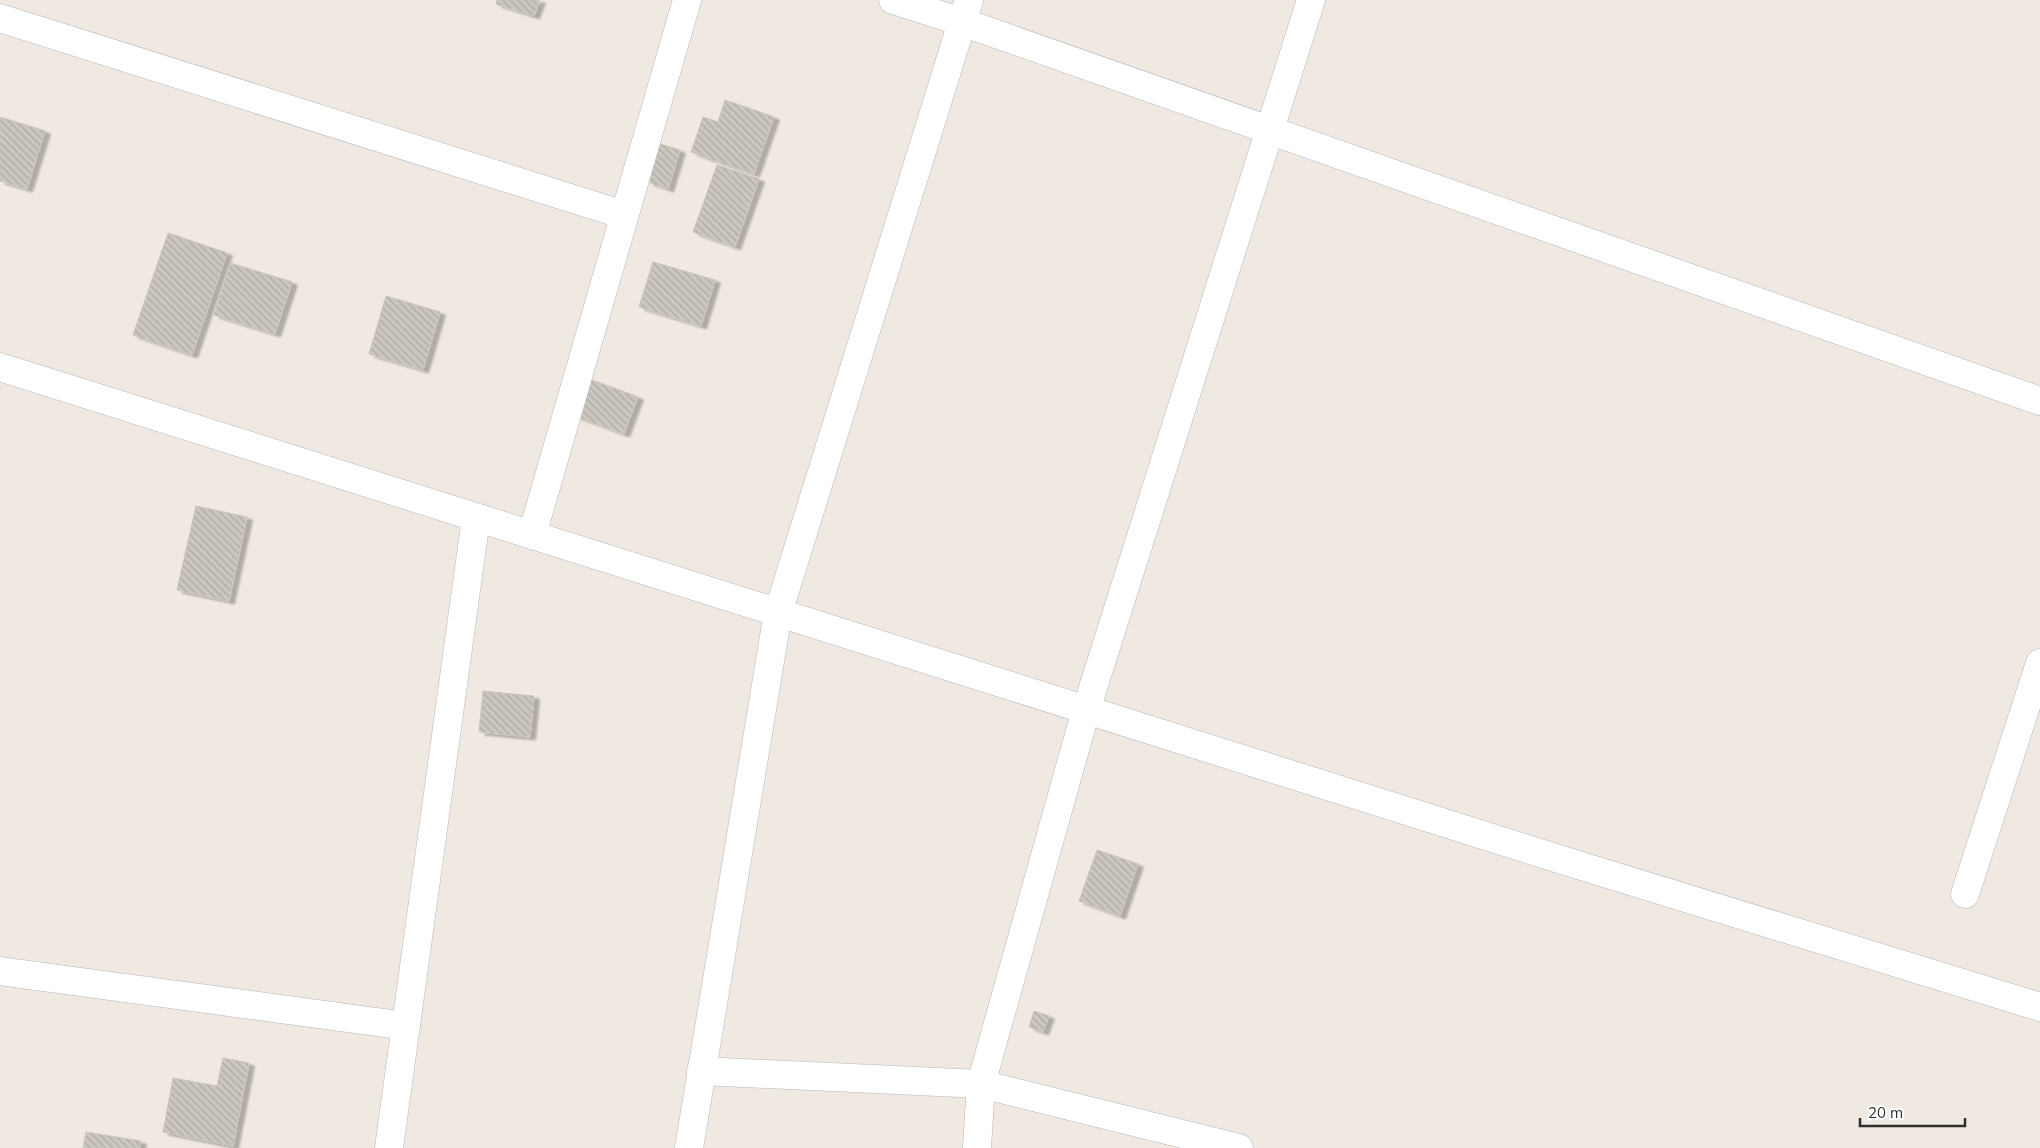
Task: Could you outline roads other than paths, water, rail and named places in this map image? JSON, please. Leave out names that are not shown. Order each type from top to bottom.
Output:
[{"type":"street","points":[[532,536],[687,0]]},
{"type":"street","points":[[893,0],[966,11],[1270,130],[2040,402]]},
{"type":"street","points":[[977,1148],[981,1084],[1086,710],[1311,0]]},
{"type":"street","points":[[689,1148],[778,613],[966,11]]},
{"type":"street","points":[[0,18],[624,215]]},
{"type":"street","points":[[0,367],[1562,860],[2040,1007]]},
{"type":"street","points":[[389,1148],[476,518]]},
{"type":"street","points":[[1966,894],[2040,663]]},
{"type":"street","points":[[0,971],[406,1026]]},
{"type":"street","points":[[702,1071],[981,1084],[1240,1148]]}]
